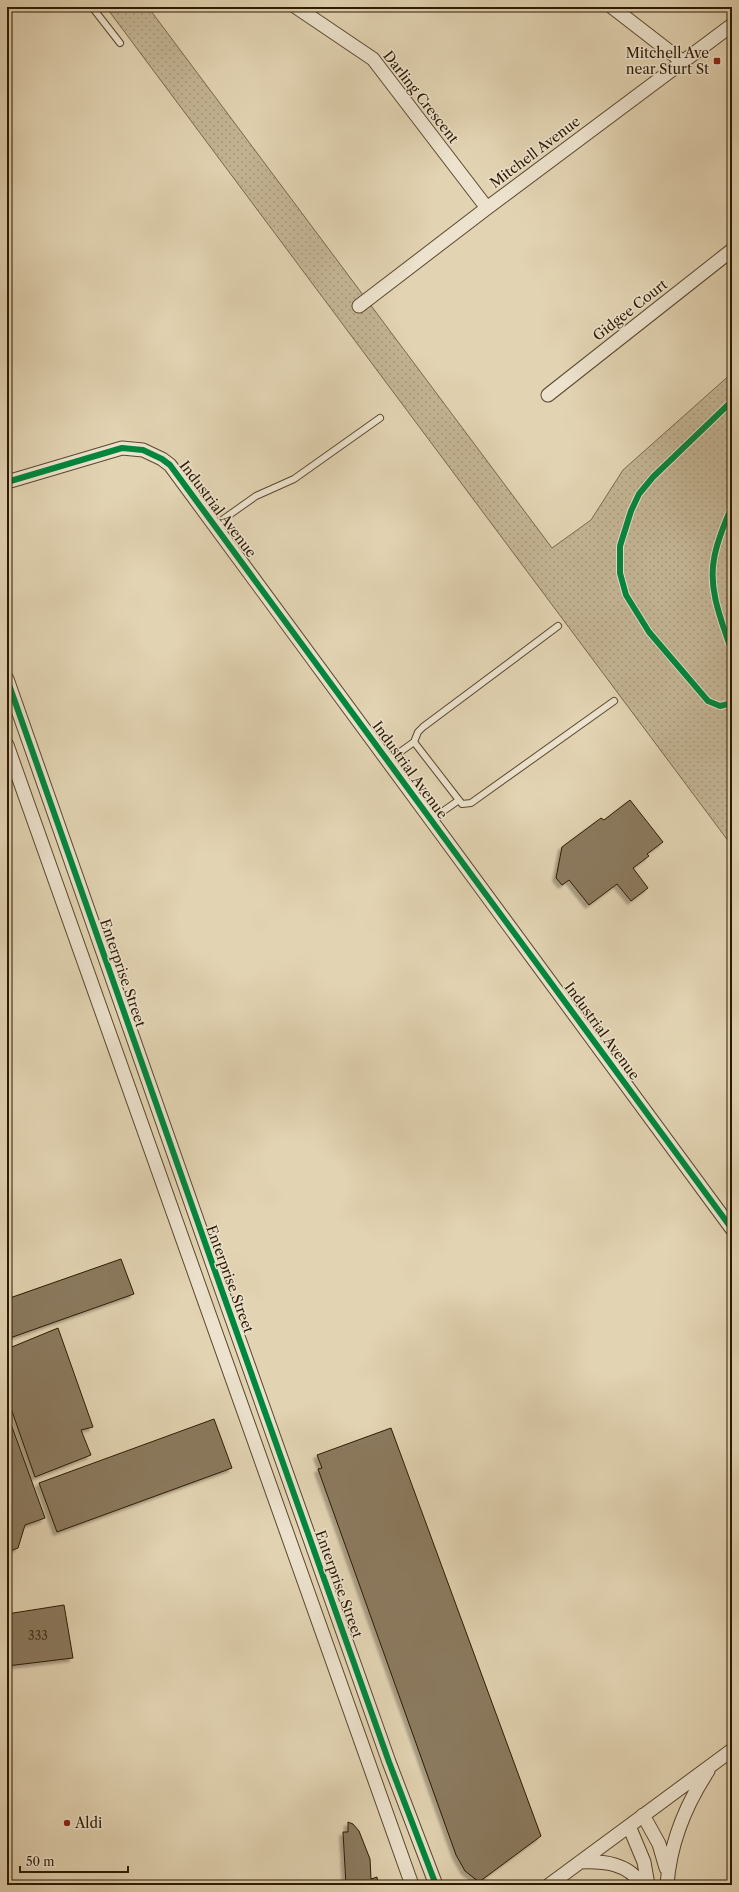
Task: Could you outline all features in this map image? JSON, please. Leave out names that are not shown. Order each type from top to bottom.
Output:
[{"type":"street","name":"Darling Crescent","points":[[296,7],[373,59],[487,208]]},
{"type":"street","points":[[612,7],[683,62]]},
{"type":"street","name":"Mitchell Avenue","points":[[359,306],[487,208],[732,25]]},
{"type":"street","name":"Gidgee Court","points":[[548,395],[732,250]]},
{"type":"street","name":"Industrial Avenue","points":[[7,482],[114,449],[131,448],[142,450],[170,464],[389,760],[732,1229]]},
{"type":"street","name":"Enterprise Street","points":[[7,679],[210,1260],[389,1762],[436,1885]]},
{"type":"street","points":[[7,745],[412,1885]]},
{"type":"street","points":[[549,1885],[732,1750]]},
{"type":"street","points":[[668,1882],[670,1860],[681,1823],[690,1802],[712,1764]]},
{"type":"street","points":[[643,1815],[659,1844],[668,1882]]},
{"type":"street","points":[[628,1826],[644,1862],[648,1885]]},
{"type":"street","points":[[580,1862],[605,1863],[619,1866],[632,1873],[642,1885]]},
{"type":"lane","points":[[92,7],[120,43]]},
{"type":"lane","points":[[215,525],[256,496],[294,479],[380,418]]},
{"type":"lane","points":[[389,760],[414,742],[418,732],[423,727],[558,626]]},
{"type":"lane","points":[[414,742],[462,804],[470,803],[614,701]]},
{"type":"lane","points":[[432,819],[459,800]]},
{"type":"shaded area","points":[[106,7],[148,7],[552,548],[591,520],[623,470],[732,373],[732,846]]},
{"type":"building","points":[[630,800],[663,842],[647,854],[649,856],[633,868],[648,888],[631,901],[617,884],[589,905],[569,880],[562,885],[556,878],[562,847],[601,818],[604,820]]},
{"type":"building","points":[[121,1259],[134,1294],[7,1339],[7,1299]]},
{"type":"building","points":[[58,1328],[93,1427],[81,1430],[91,1455],[35,1477],[7,1397],[7,1349]]},
{"type":"building","points":[[7,1413],[45,1518],[25,1525],[18,1548],[7,1552]]},
{"type":"building","points":[[214,1419],[232,1468],[57,1532],[39,1483]]},
{"type":"building","points":[[391,1428],[541,1836],[479,1882],[465,1871],[456,1855],[318,1469],[322,1468],[317,1455]]},
{"type":"building","points":[[64,1605],[73,1658],[7,1666],[7,1614]]},
{"type":"building","points":[[348,1822],[353,1824],[359,1831],[370,1859],[371,1879],[377,1877],[378,1885],[346,1885],[343,1832],[348,1832]]},
{"type":"cycle path","points":[[732,401],[653,477],[639,494],[631,511],[620,546],[620,573],[626,595],[649,632],[708,701],[720,706],[732,703]]},
{"type":"cycle path","points":[[7,482],[122,448],[143,450],[162,459],[170,465],[732,1229]]},
{"type":"cycle path","points":[[732,506],[717,545],[713,571],[714,594],[720,618],[732,652]]},
{"type":"cycle path","points":[[7,679],[389,1762],[436,1885]]},
{"type":"place","name":"Mitchell Ave near Sturt St","points":[[717,61]]},
{"type":"place","name":"Aldi","points":[[67,1823]]}]
